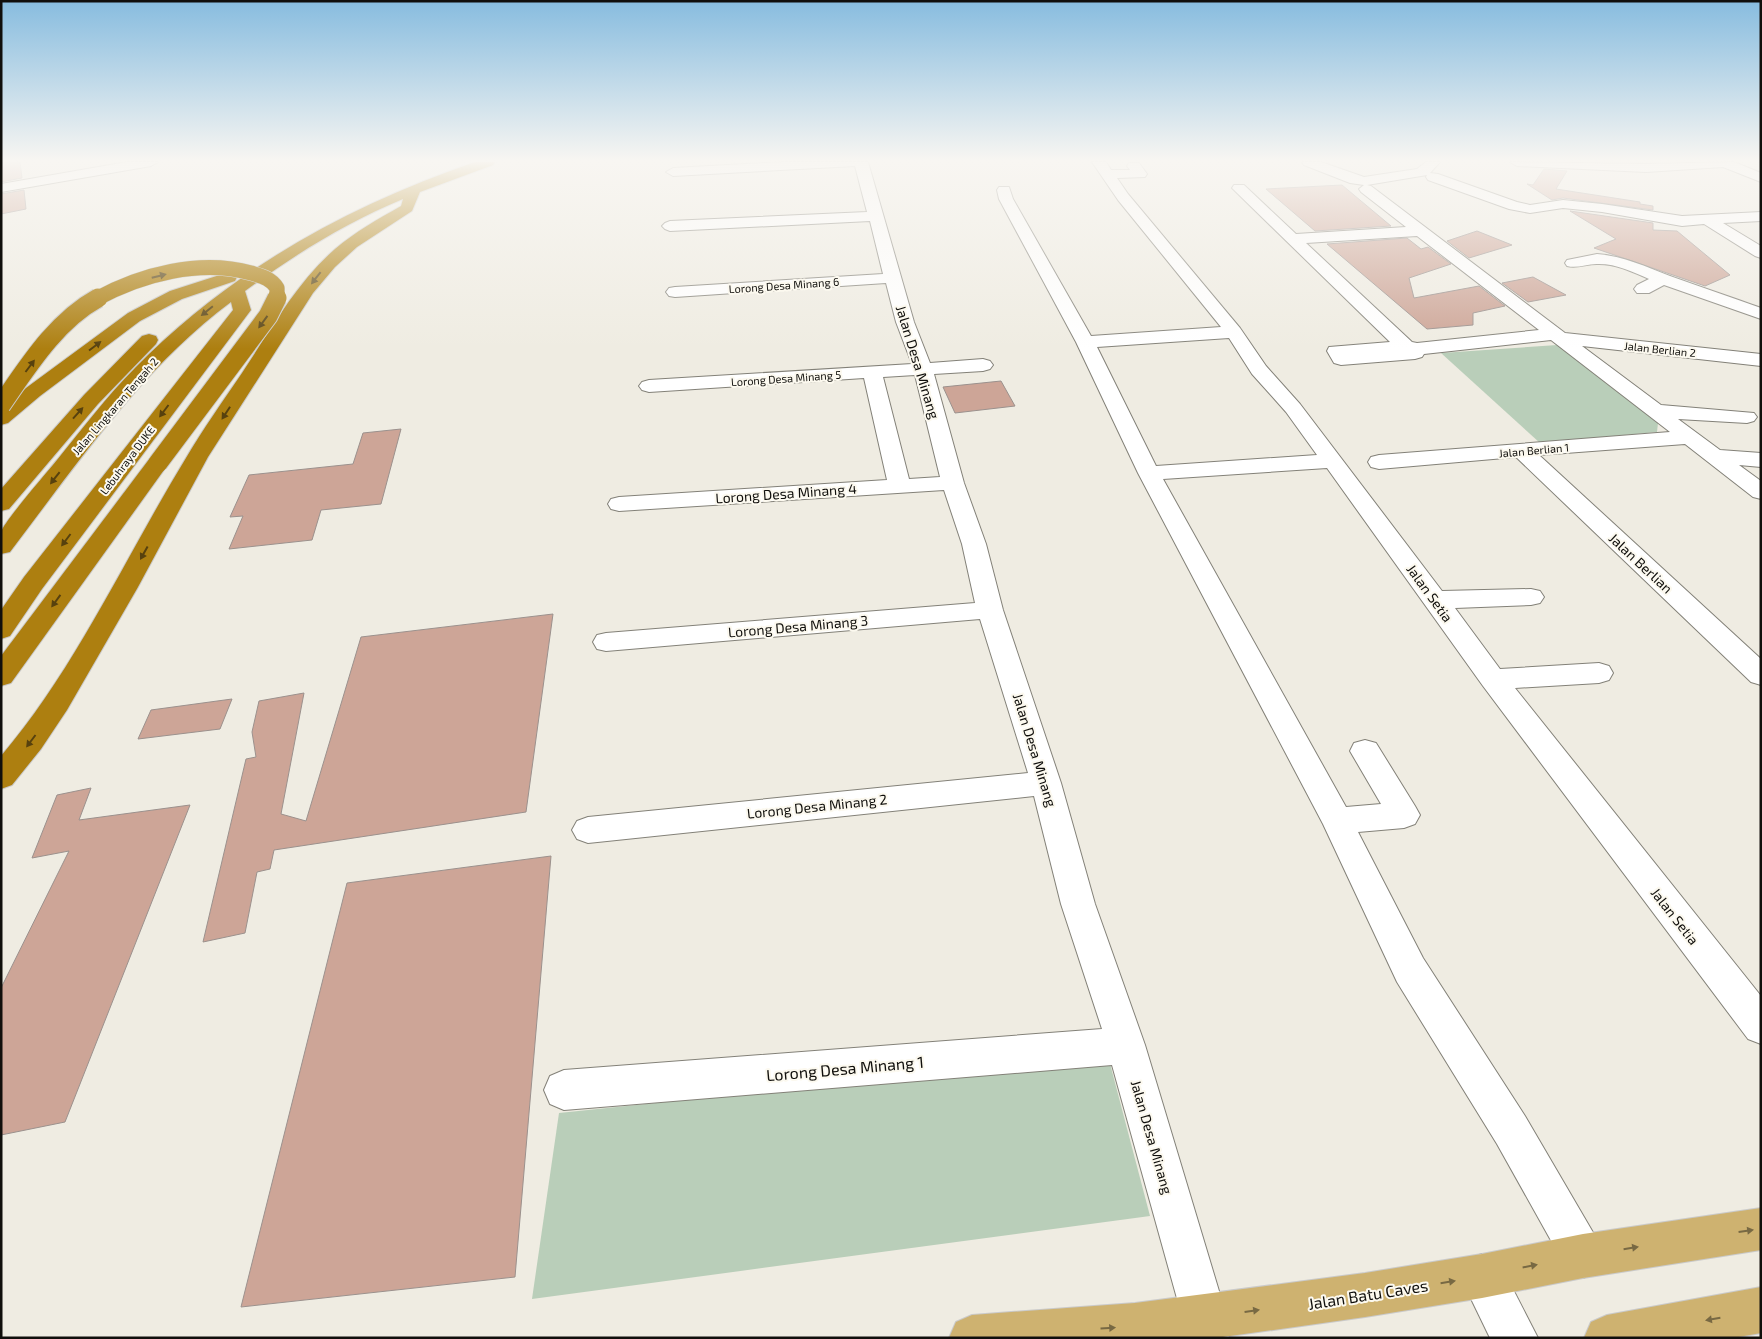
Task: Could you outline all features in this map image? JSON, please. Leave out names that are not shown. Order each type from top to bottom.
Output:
[{"type":"highway","name":"Jalan Lingkaran Tengah 2","points":[[1,504],[57,436],[117,370],[163,334],[193,323],[233,283],[278,243],[314,224]]},
{"type":"highway","name":"Jalan Lingkaran Tengah 2","points":[[185,309],[341,224]]},
{"type":"highway","points":[[1,777],[31,741],[57,703],[125,587],[197,457],[306,290],[322,269],[344,248],[378,224]]},
{"type":"highway","points":[[1,405],[57,331],[78,310],[97,299],[141,280],[193,269],[239,268],[269,278],[276,286],[278,295],[268,316],[1,676]]},
{"type":"highway","points":[[1,419],[134,317],[176,294],[233,283]]},
{"type":"highway","name":"Lebuhraya DUKE","points":[[1,630],[33,583],[242,310],[233,283]]},
{"type":"highway","name":"Jalan Lingkaran Tengah 2","points":[[1,547],[84,440],[143,370],[163,334]]},
{"type":"main road","name":"Jalan Batu Caves","points":[[972,1338],[1135,1326],[1207,1328],[1365,1295],[1482,1276],[1583,1256],[1761,1229]]},
{"type":"main road","points":[[1607,1338],[1761,1310]]},
{"type":"street","points":[[670,226],[701,224]]},
{"type":"street","name":"Jalan Desa Minang","points":[[878,224],[905,322],[923,368],[953,483],[974,544],[990,610],[1046,783],[1078,904],[1126,1045],[1207,1328]]},
{"type":"street","points":[[1020,224],[1085,342],[1149,473],[1337,821],[1410,970],[1510,1130],[1583,1256]]},
{"type":"street","name":"Jalan Setia","points":[[1146,224],[1234,332],[1259,370],[1293,408],[1493,680],[1761,1026]]},
{"type":"street","points":[[1278,224],[1411,347]]},
{"type":"street","points":[[1412,224],[1761,492]]},
{"type":"street","points":[[1715,224],[1761,253]]},
{"type":"street","points":[[1294,239],[1420,231]]},
{"type":"street","points":[[1573,263],[1591,257],[1607,258],[1761,314]]},
{"type":"street","name":"Lorong Desa Minang 6","points":[[676,292],[893,278]]},
{"type":"street","points":[[1643,288],[1663,279]]},
{"type":"street","points":[[1085,342],[1234,332]]},
{"type":"street","name":"Jalan Berlian 2","points":[[1336,351],[1340,359],[1415,353],[1411,347],[1558,336],[1761,360]]},
{"type":"street","name":"Lorong Desa Minang 5","points":[[649,386],[983,365]]},
{"type":"street","points":[[872,372],[899,485]]},
{"type":"street","points":[[1656,411],[1747,417]]},
{"type":"street","name":"Jalan Berlian 1","points":[[1379,462],[1689,437]]},
{"type":"street","name":"Jalan Berlian","points":[[1522,451],[1761,675]]},
{"type":"street","points":[[1714,456],[1761,460]]},
{"type":"street","points":[[1149,473],[1332,461]]},
{"type":"street","name":"Lorong Desa Minang 4","points":[[619,504],[953,483]]},
{"type":"street","points":[[1436,600],[1531,597]]},
{"type":"street","name":"Lorong Desa Minang 3","points":[[606,642],[990,610]]},
{"type":"street","points":[[1493,680],[1599,672]]},
{"type":"street","points":[[1337,821],[1404,815],[1365,751]]},
{"type":"street","name":"Lorong Desa Minang 2","points":[[588,830],[1046,783]]},
{"type":"street","name":"Lorong Desa Minang 1","points":[[564,1090],[1126,1045]]},
{"type":"street","points":[[1482,1276],[1515,1338]]},
{"type":"green space","points":[[1557,345],[1658,423],[1657,432],[1540,443],[1441,353]]},
{"type":"green space","points":[[1108,1056],[1150,1216],[532,1299],[559,1113]]},
{"type":"building","points":[[1307,224],[1391,226],[1315,231]]},
{"type":"building","points":[[1592,224],[1653,224],[1653,230],[1677,231],[1730,275],[1705,286],[1594,248],[1616,239]]},
{"type":"building","points":[[1477,231],[1512,245],[1469,258],[1447,241]]},
{"type":"building","points":[[1407,238],[1421,249],[1428,247],[1451,264],[1409,278],[1414,298],[1479,286],[1505,306],[1473,313],[1473,325],[1427,329],[1327,244]]},
{"type":"building","points":[[1533,277],[1566,295],[1528,302],[1502,283]]},
{"type":"building","points":[[1001,381],[1015,406],[955,413],[943,387]]},
{"type":"building","points":[[401,429],[381,504],[321,510],[312,540],[229,549],[243,516],[230,517],[249,475],[353,464],[363,433]]},
{"type":"building","points":[[553,614],[526,812],[274,850],[270,869],[257,872],[245,933],[203,942],[246,759],[256,757],[252,732],[259,701],[304,693],[281,814],[306,821],[361,637]]},
{"type":"building","points":[[232,699],[220,729],[138,739],[151,710]]},
{"type":"building","points":[[91,788],[79,820],[190,805],[65,1122],[1,1135],[1,988],[69,851],[32,858],[57,795]]},
{"type":"building","points":[[551,856],[515,1277],[241,1307],[347,883]]}]
